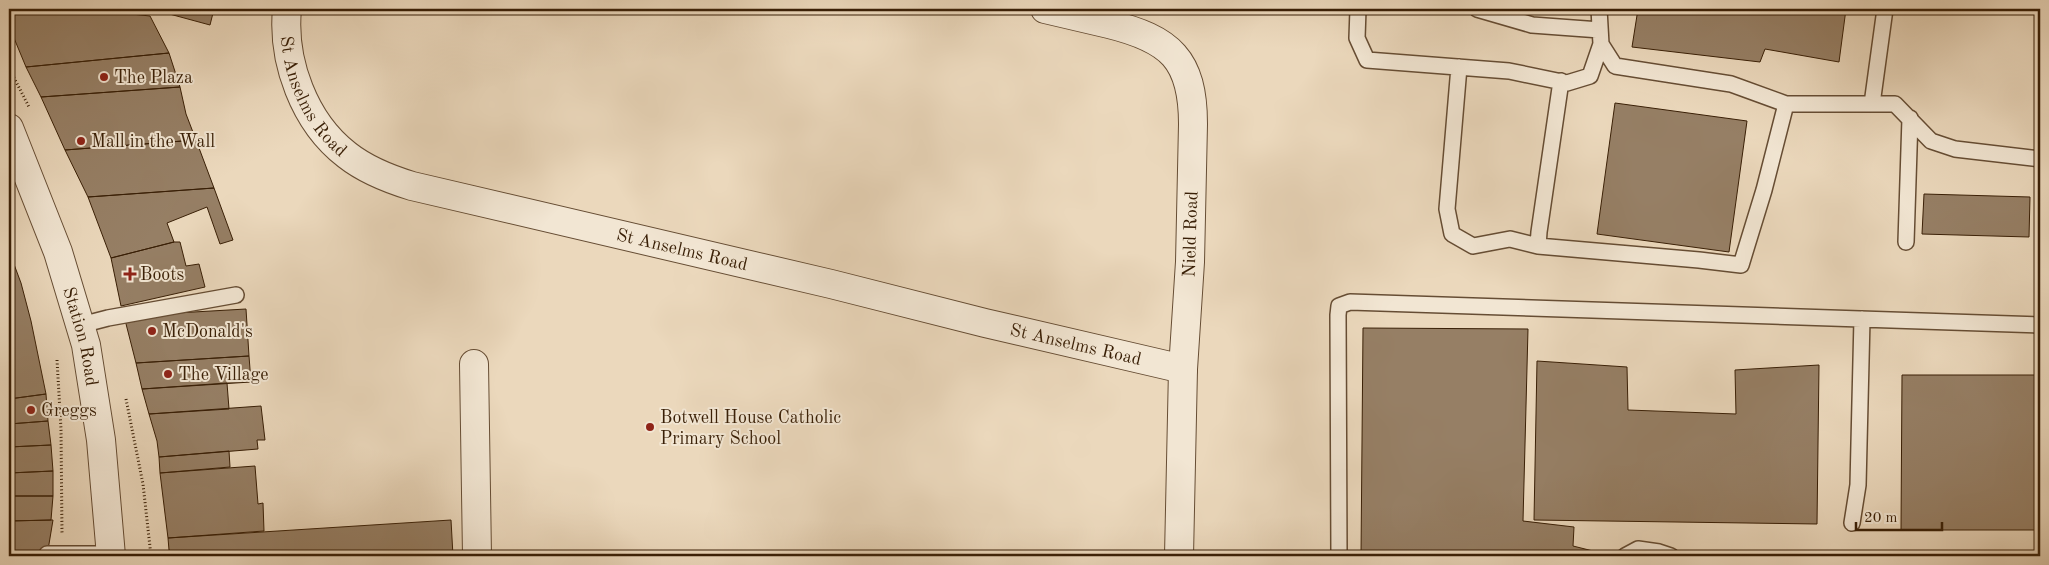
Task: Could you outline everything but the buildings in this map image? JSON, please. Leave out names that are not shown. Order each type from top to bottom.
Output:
[{"type":"street","name":"St Anselms Road","points":[[287,9],[286,38],[291,61],[297,83],[311,114],[333,143],[347,156],[389,179],[1182,369]]},
{"type":"street","name":"Nield Road","points":[[1045,9],[1146,35],[1168,49],[1178,60],[1190,89],[1193,110],[1190,262],[1182,369],[1179,556]]},
{"type":"street","name":"Station Road","points":[[9,128],[58,252],[81,324],[101,440],[111,555]]},
{"type":"street","points":[[474,364],[477,556]]},
{"type":"lane","points":[[1358,9],[1357,38],[1368,60],[1509,71],[1567,83],[1590,76],[1600,37],[1600,9]]},
{"type":"lane","points":[[1477,9],[1532,25],[1600,37]]},
{"type":"lane","points":[[1872,104],[1885,9]]},
{"type":"lane","points":[[1600,37],[1615,66],[1731,84],[1786,104],[1895,104],[1931,141],[1955,149],[2040,159]]},
{"type":"lane","points":[[1459,67],[1447,209],[1452,234],[1473,246],[1510,239],[1538,246],[1741,265],[1764,190],[1786,104]]},
{"type":"lane","points":[[1538,246],[1561,81]]},
{"type":"lane","points":[[1906,242],[1910,118]]},
{"type":"lane","points":[[81,324],[236,295]]},
{"type":"lane","points":[[1339,556],[1339,306],[1350,302],[2040,325]]},
{"type":"lane","points":[[1852,523],[1858,485],[1862,319]]},
{"type":"lane","points":[[1626,556],[1638,549],[1671,556]]},
{"type":"lane","points":[[54,554],[111,555]]},
{"type":"path","points":[[54,554],[61,428],[56,353]]},
{"type":"path","points":[[126,397],[143,484],[151,556]]},
{"type":"place","name":"The Plaza","points":[[104,77]]},
{"type":"place","name":"Mall in the Wall","points":[[81,141]]},
{"type":"place","name":"Boots","points":[[130,274]]},
{"type":"place","name":"McDonald's","points":[[152,331]]},
{"type":"place","name":"The Village","points":[[168,374]]},
{"type":"place","name":"Greggs","points":[[31,410]]},
{"type":"place","name":"Botwell House Catholic Primary School","points":[[650,427]]}]
